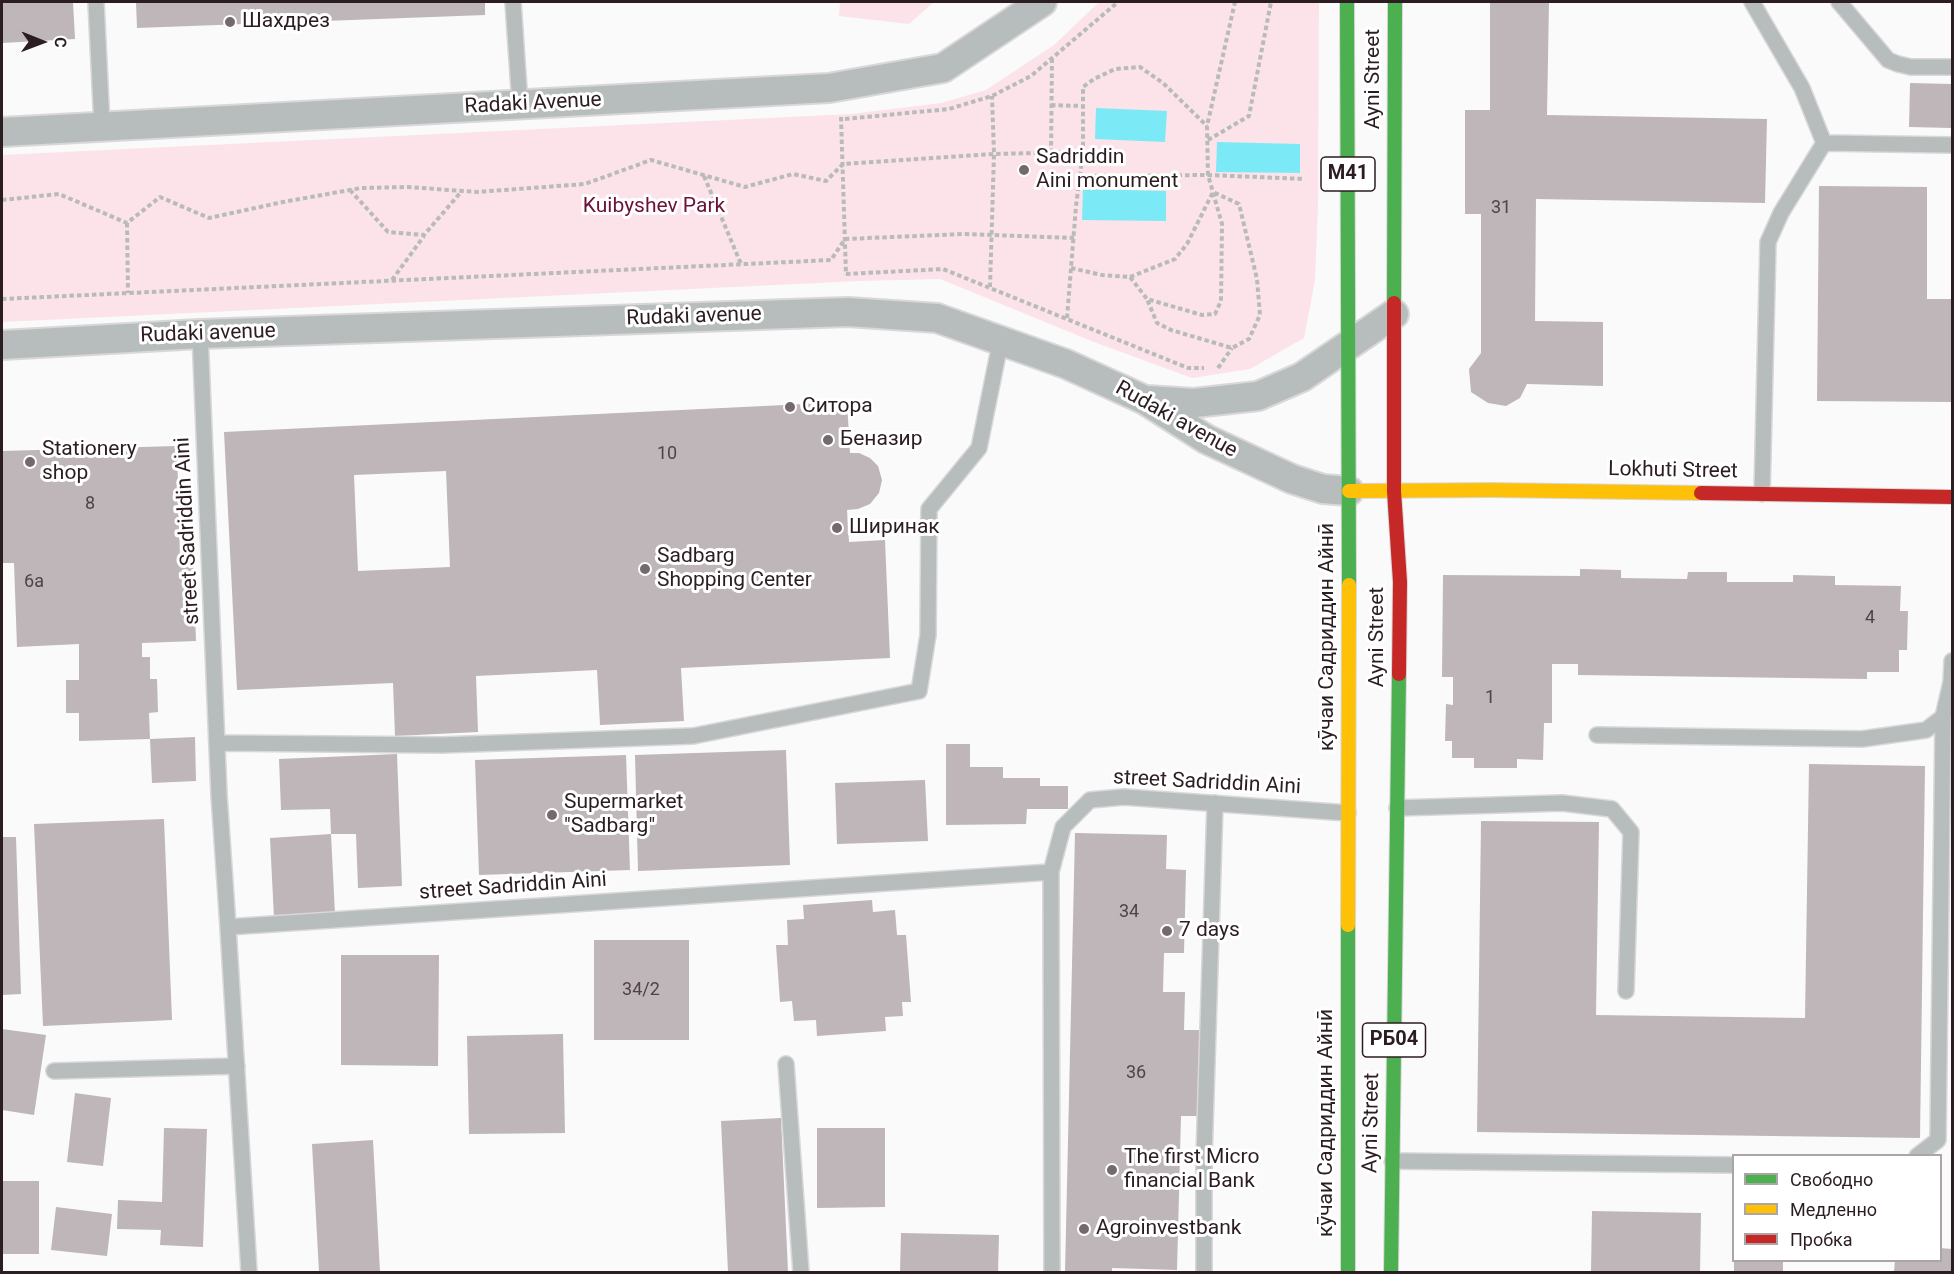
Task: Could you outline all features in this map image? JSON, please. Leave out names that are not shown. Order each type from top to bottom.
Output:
[{"type":"main road","name":"кӯчаи Садриддин Айнӣ","points":[[1347,2],[1350,346],[1348,1272]]},
{"type":"main road","name":"Ayni Street","points":[[1391,1272],[1400,582],[1394,491],[1395,2]]},
{"type":"main road","name":"Lokhuti Street","points":[[1349,491],[1492,490],[1953,497]]},
{"type":"street","name":"Radaki Avenue","points":[[2,132],[841,87],[943,68],[1042,2]]},
{"type":"street","name":"Rudaki avenue","points":[[2,345],[200,334],[848,312],[937,318],[1066,364],[1145,400],[1206,439],[1282,474],[1323,489],[1349,491]]},
{"type":"street","points":[[1145,400],[1194,403],[1258,396],[1302,377],[1394,314]]},
{"type":"lane","points":[[96,2],[102,126]]},
{"type":"lane","points":[[513,2],[520,104]]},
{"type":"lane","points":[[1752,2],[1802,88],[1824,143]]},
{"type":"lane","points":[[1839,2],[1888,60],[1911,67],[1953,67]]},
{"type":"lane","points":[[1824,143],[1953,145]]},
{"type":"lane","points":[[1762,494],[1768,242],[1781,213],[1824,143]]},
{"type":"lane","name":"street Sadriddin Aini","points":[[200,334],[219,795],[228,927],[1051,872],[1063,827],[1090,800],[1124,797],[1348,813]]},
{"type":"lane","points":[[218,743],[442,746],[693,736],[919,691],[928,635],[929,509],[979,448],[1001,339]]},
{"type":"lane","points":[[1918,1154],[1938,1140],[1943,717],[1952,682],[1953,662]]},
{"type":"lane","points":[[1597,735],[1862,739],[1926,730],[1943,717]]},
{"type":"lane","points":[[1204,1272],[1204,1158],[1215,803]]},
{"type":"lane","points":[[1397,808],[1562,803],[1612,808],[1631,832],[1626,991]]},
{"type":"lane","points":[[1051,872],[1052,1272]]},
{"type":"lane","points":[[228,927],[249,1272]]},
{"type":"lane","points":[[786,1064],[801,1272]]},
{"type":"lane","points":[[54,1071],[237,1066]]},
{"type":"lane","points":[[1392,1161],[1732,1165]]},
{"type":"path","points":[[841,119],[861,119],[949,109],[992,96],[1031,76],[1118,2]]},
{"type":"path","points":[[1147,299],[1202,315],[1215,314],[1221,301],[1222,224],[1208,175],[1207,126],[1235,2]]},
{"type":"path","points":[[1208,140],[1249,116],[1271,2]]},
{"type":"path","points":[[1051,153],[1052,58]]},
{"type":"path","points":[[1067,318],[1083,152],[1083,87],[1115,69],[1140,67],[1163,83],[1207,126]]},
{"type":"path","points":[[841,87],[848,312]]},
{"type":"path","points":[[990,287],[994,154],[992,96]]},
{"type":"path","points":[[1051,105],[1082,106]]},
{"type":"path","points":[[127,224],[160,197],[209,218],[350,190],[408,187],[477,192],[585,184],[651,160],[745,187],[793,174],[826,181],[843,164],[994,154],[1083,152]]},
{"type":"path","points":[[1080,176],[1208,175],[1305,179]]},
{"type":"path","points":[[704,176],[741,264]]},
{"type":"path","points":[[350,190],[388,232],[424,235]]},
{"type":"path","points":[[392,280],[424,235],[462,191]]},
{"type":"path","points":[[1071,268],[1102,275],[1130,277],[1175,259],[1186,244],[1213,192]]},
{"type":"path","points":[[846,274],[943,269],[1188,368],[1218,368],[1232,348],[1249,339],[1260,315],[1257,279],[1239,204],[1213,192]]},
{"type":"path","points":[[2,200],[59,194],[127,224]]},
{"type":"path","points":[[127,224],[128,293]]},
{"type":"path","points":[[845,239],[991,235],[1074,238]]},
{"type":"path","points":[[2,299],[831,260],[845,239]]},
{"type":"path","points":[[1130,277],[1147,299],[1157,323],[1198,339],[1232,348]]},
{"type":"green space","points":[[840,2],[934,2],[909,24],[839,16]]},
{"type":"green space","name":"Kuibyshev Park","points":[[1099,2],[1319,2],[1318,205],[1315,280],[1304,338],[1250,369],[1192,378],[1094,342],[940,279],[2,322],[2,155],[851,114],[941,103],[986,90],[1054,45]]},
{"type":"water","points":[[1096,108],[1167,111],[1165,142],[1095,139]]},
{"type":"water","points":[[1217,142],[1300,144],[1300,173],[1216,172]]},
{"type":"water","points":[[1083,189],[1166,191],[1166,221],[1082,220]]},
{"type":"building","points":[[2,2],[73,2],[75,39],[2,43]]},
{"type":"building","points":[[136,2],[485,2],[485,15],[137,28]]},
{"type":"building","points":[[1490,2],[1549,2],[1547,115],[1767,119],[1765,203],[1536,199],[1535,321],[1603,322],[1603,386],[1527,384],[1520,398],[1506,406],[1488,403],[1471,392],[1469,369],[1481,353],[1481,214],[1465,214],[1465,110],[1490,110]]},
{"type":"building","points":[[1910,83],[1952,84],[1952,128],[1909,127]]},
{"type":"building","points":[[1819,186],[1927,187],[1927,299],[1952,299],[1952,402],[1817,401]]},
{"type":"building","name":"Sadbarg Shopping Center","points":[[847,402],[850,453],[859,453],[870,458],[878,466],[882,480],[879,493],[870,504],[858,509],[847,510],[849,542],[885,540],[890,658],[681,668],[684,721],[600,725],[597,670],[476,676],[478,732],[395,736],[393,683],[237,690],[224,432]],"holes":[[[446,471],[450,567],[358,571],[354,475]]]},
{"type":"building","points":[[177,446],[180,558],[193,557],[196,641],[142,643],[142,657],[150,657],[150,679],[157,679],[158,712],[149,713],[150,739],[79,741],[79,713],[66,713],[66,680],[79,680],[79,644],[17,647],[14,563],[2,563],[2,451]]},
{"type":"building","points":[[1580,569],[1621,570],[1621,578],[1687,579],[1688,572],[1727,572],[1727,582],[1793,582],[1793,575],[1835,576],[1835,585],[1901,586],[1900,611],[1908,611],[1907,650],[1899,650],[1899,672],[1867,672],[1867,679],[1578,675],[1578,664],[1552,664],[1552,723],[1544,723],[1543,760],[1517,759],[1517,768],[1474,768],[1474,758],[1452,758],[1452,741],[1445,741],[1446,704],[1453,705],[1453,677],[1442,677],[1443,575],[1580,576]]},
{"type":"building","points":[[195,737],[196,781],[152,783],[150,739]]},
{"type":"building","points":[[946,744],[970,744],[970,767],[1003,767],[1003,778],[1040,778],[1040,786],[1068,786],[1068,809],[1027,809],[1026,824],[946,825]]},
{"type":"building","name":"Supermarket \"Sadbarg\"","points":[[786,750],[790,865],[638,871],[635,755]]},
{"type":"building","points":[[397,754],[402,886],[358,888],[356,834],[331,834],[330,809],[281,810],[279,759]]},
{"type":"building","name":"Supermarket \"Sadbarg\"","points":[[626,755],[630,870],[479,875],[475,760]]},
{"type":"building","points":[[1809,764],[1925,766],[1920,1138],[1477,1132],[1481,821],[1599,822],[1596,1015],[1805,1018]]},
{"type":"building","points":[[925,780],[928,841],[837,844],[835,783]]},
{"type":"building","points":[[164,819],[172,1020],[43,1026],[34,824]]},
{"type":"building","points":[[1075,833],[1167,835],[1166,869],[1186,870],[1184,953],[1164,953],[1163,992],[1185,992],[1184,1030],[1204,1030],[1202,1116],[1181,1116],[1177,1270],[1112,1268],[1112,1272],[1065,1272]]},
{"type":"building","points":[[331,834],[335,914],[274,918],[270,838]]},
{"type":"building","points":[[2,837],[16,837],[21,994],[2,995]]},
{"type":"building","points":[[872,900],[873,912],[895,910],[897,935],[906,935],[911,1002],[902,1002],[903,1016],[885,1017],[886,1031],[817,1036],[816,1020],[794,1021],[792,1001],[780,1002],[776,945],[788,945],[787,920],[804,919],[803,905]]},
{"type":"building","points":[[594,940],[689,940],[689,1040],[594,1040]]},
{"type":"building","points":[[341,955],[439,955],[438,1066],[341,1065]]},
{"type":"building","points":[[2,1029],[46,1035],[34,1115],[2,1110]]},
{"type":"building","points":[[563,1034],[565,1133],[469,1134],[467,1036]]},
{"type":"building","points":[[75,1093],[111,1098],[103,1166],[67,1162]]},
{"type":"building","points":[[781,1118],[788,1272],[728,1272],[721,1121]]},
{"type":"building","points":[[164,1128],[207,1129],[203,1247],[160,1245],[161,1230],[117,1229],[118,1200],[162,1202]]},
{"type":"building","points":[[817,1128],[885,1128],[885,1207],[817,1208]]},
{"type":"building","points":[[373,1140],[380,1272],[319,1272],[312,1144]]},
{"type":"building","points":[[2,1181],[39,1181],[39,1254],[2,1254]]},
{"type":"building","points":[[56,1207],[112,1214],[107,1256],[51,1250]]},
{"type":"building","points":[[1592,1211],[1701,1213],[1700,1272],[1591,1272]]},
{"type":"building","points":[[901,1233],[999,1235],[998,1272],[900,1272]]},
{"type":"building","points":[[1942,1248],[1952,1249],[1952,1272],[1894,1272],[1895,1262],[1942,1262]]},
{"type":"building","points":[[1734,1262],[1783,1262],[1783,1272],[1734,1272]]},
{"type":"traffic: fast","points":[[1347,2],[1349,585]]},
{"type":"traffic: fast","points":[[1394,303],[1395,2]]},
{"type":"traffic: fast","points":[[1391,1272],[1399,674]]},
{"type":"traffic: fast","points":[[1348,925],[1348,1272]]},
{"type":"traffic: slow","points":[[1349,491],[1492,490],[1701,493]]},
{"type":"traffic: slow","points":[[1348,925],[1349,585]]},
{"type":"traffic: jam","points":[[1394,303],[1394,491],[1400,582],[1399,674]]},
{"type":"traffic: jam","points":[[1701,493],[1952,497]]},
{"type":"place","name":"Шахдрез","points":[[230,22]]},
{"type":"place","name":"Sadriddin Aini monument","points":[[1024,170]]},
{"type":"place","name":"Ситора","points":[[790,407]]},
{"type":"place","name":"Беназир","points":[[828,440]]},
{"type":"place","name":"Stationery shop","points":[[30,462]]},
{"type":"place","name":"Ширинак","points":[[837,528]]},
{"type":"place","name":"Sadbarg Shopping Center","points":[[645,569]]},
{"type":"place","name":"Supermarket \"Sadbarg\"","points":[[552,815]]},
{"type":"place","name":"7 days","points":[[1167,931]]},
{"type":"place","name":"The first Micro financial Bank","points":[[1112,1170]]},
{"type":"place","name":"Agroinvestbank","points":[[1084,1229]]}]
